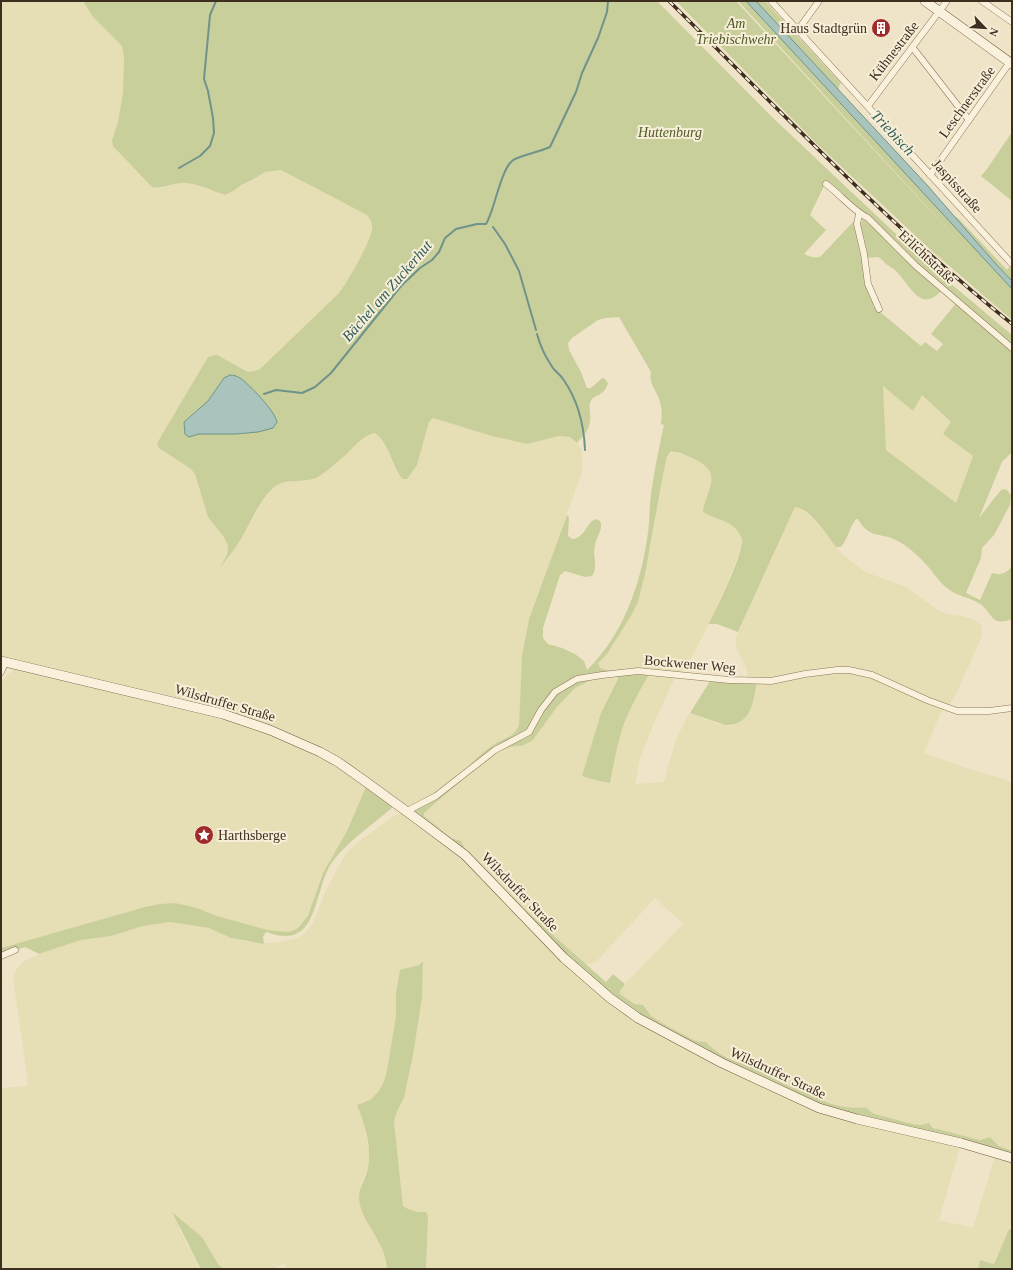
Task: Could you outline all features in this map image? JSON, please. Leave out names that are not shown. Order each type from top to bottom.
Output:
[{"type":"main road","points":[[925,1],[1011,63]]},
{"type":"main road","name":"Wilsdruffer Straße","points":[[3,662],[201,708],[255,724],[302,743],[338,762],[407,811],[465,855],[564,958],[610,998],[638,1018],[722,1063],[819,1108],[857,1120],[954,1141],[1012,1158]]},
{"type":"street","name":"Jaspisstraße","points":[[771,1],[1012,264]]},
{"type":"street","points":[[798,30],[820,1]]},
{"type":"street","name":"Kühnestraße","points":[[868,106],[947,1]]},
{"type":"street","points":[[982,1],[1012,22]]},
{"type":"street","points":[[913,48],[969,120]]},
{"type":"street","name":"Leschnerstraße","points":[[930,175],[1011,63]]},
{"type":"street","name":"Erlichtstraße","points":[[826,184],[848,202],[858,214],[868,218],[916,266],[1012,348]]},
{"type":"street","points":[[858,214],[857,224],[868,284],[879,309]]},
{"type":"street","points":[[1,672],[3,662]]},
{"type":"street","name":"Bockwener Weg","points":[[407,811],[436,796],[495,750],[530,732],[541,710],[555,692],[577,679],[638,671],[729,680],[771,681],[805,674],[849,670],[872,675],[927,700],[957,711],[972,712],[1012,708]]},
{"type":"street","points":[[1,956],[15,950]]},
{"type":"shaded area","points":[[1,1],[83,1],[93,17],[122,46],[124,58],[123,92],[118,122],[112,140],[157,188],[182,183],[192,184],[225,195],[265,172],[281,170],[367,215],[372,223],[371,236],[346,285],[339,293],[260,369],[248,372],[241,367],[208,357],[157,444],[191,469],[195,474],[208,517],[224,537],[228,546],[224,560],[238,544],[262,502],[275,486],[280,483],[317,477],[341,459],[364,437],[371,434],[375,433],[379,436],[386,447],[395,468],[403,479],[417,465],[429,422],[433,418],[492,436],[527,444],[559,436],[570,437],[582,450],[582,472],[529,619],[522,656],[518,729],[508,738],[494,744],[442,788],[425,800],[408,807],[362,779],[270,730],[1,661]]},
{"type":"shaded area","points":[[883,385],[913,411],[922,395],[951,422],[943,434],[973,456],[956,504],[886,450]]},
{"type":"shaded area","points":[[673,452],[687,456],[707,466],[713,478],[706,514],[732,525],[742,539],[735,564],[709,624],[686,668],[676,675],[654,723],[640,759],[635,784],[664,782],[675,742],[690,713],[716,723],[730,726],[745,719],[748,681],[747,669],[736,648],[736,638],[795,507],[799,508],[818,523],[841,553],[865,572],[904,586],[940,611],[947,614],[973,619],[982,626],[982,634],[979,643],[958,690],[950,704],[941,712],[924,753],[972,770],[1007,780],[1012,784],[1012,1151],[999,1146],[990,1137],[980,1140],[938,1129],[926,1123],[920,1125],[875,1114],[866,1107],[842,1107],[821,1099],[810,1091],[795,1088],[764,1074],[757,1066],[748,1066],[743,1064],[714,1050],[706,1042],[696,1041],[669,1027],[651,1016],[644,1008],[620,994],[620,991],[625,984],[683,924],[655,898],[596,962],[589,964],[584,963],[552,934],[548,927],[535,919],[466,850],[462,842],[451,838],[424,817],[424,813],[487,760],[510,747],[521,746],[575,688],[589,681],[617,676],[618,679],[601,713],[582,776],[610,783],[618,740],[633,703],[620,672],[600,668],[598,662],[607,654],[638,602],[652,540],[664,470],[669,454]]},
{"type":"shaded area","points":[[14,670],[200,713],[247,726],[269,734],[319,757],[337,767],[366,787],[347,831],[323,873],[311,906],[299,927],[288,932],[268,930],[217,916],[198,908],[160,904],[1,948],[1,684],[5,677]]},
{"type":"shaded area","points":[[401,813],[448,842],[610,998],[819,1108],[961,1143],[939,1220],[973,1228],[996,1153],[1012,1158],[1012,1222],[995,1262],[993,1264],[980,1260],[978,1269],[426,1269],[428,1216],[426,1212],[413,1211],[406,1209],[403,1206],[394,1122],[397,1111],[404,1098],[413,1055],[422,998],[423,962],[419,965],[400,971],[396,993],[396,1016],[384,1082],[378,1092],[370,1100],[357,1105],[364,1123],[370,1155],[367,1170],[361,1184],[359,1198],[363,1213],[385,1254],[387,1269],[287,1269],[284,1264],[273,1269],[226,1269],[218,1264],[202,1237],[180,1218],[179,1229],[201,1269],[1,1269],[1,1088],[25,1086],[28,1082],[13,979],[16,970],[23,962],[39,954],[81,940],[111,936],[143,926],[170,922],[209,928],[231,938],[249,942],[274,943],[298,938],[305,933],[313,923],[326,890],[346,853],[358,842],[397,814]]},
{"type":"green space","name":"Huttenburg","points":[[83,1],[657,1],[772,117],[931,267],[1012,335],[1012,452],[1002,462],[979,518],[1002,489],[1007,490],[1011,495],[1010,505],[994,535],[982,548],[981,558],[966,593],[980,600],[992,573],[1004,573],[1012,566],[1012,619],[1007,621],[995,620],[980,604],[947,588],[914,552],[896,540],[866,530],[858,519],[854,522],[841,547],[836,547],[813,517],[807,512],[795,507],[738,632],[717,624],[709,624],[734,570],[741,548],[742,539],[740,534],[733,526],[703,512],[711,482],[709,470],[703,464],[694,459],[679,453],[670,452],[667,457],[664,470],[645,574],[638,602],[607,654],[598,663],[600,668],[613,671],[650,672],[632,705],[625,722],[618,745],[610,783],[582,776],[601,713],[618,679],[617,676],[589,681],[575,688],[557,707],[532,741],[521,746],[510,747],[498,752],[424,813],[424,816],[451,838],[461,841],[466,850],[535,919],[546,925],[552,934],[606,982],[613,974],[625,984],[620,991],[620,994],[635,1004],[643,1005],[651,1016],[669,1027],[696,1041],[706,1042],[722,1055],[737,1062],[757,1066],[782,1083],[804,1091],[810,1091],[815,1096],[828,1103],[852,1108],[866,1107],[875,1114],[913,1124],[920,1125],[929,1123],[933,1128],[980,1140],[990,1137],[999,1146],[1012,1151],[1012,1158],[839,1115],[638,1018],[523,916],[408,807],[431,795],[445,785],[489,748],[514,733],[517,729],[519,725],[522,656],[529,619],[567,515],[569,517],[568,536],[572,539],[580,536],[595,519],[600,521],[601,527],[594,549],[595,568],[592,576],[585,577],[565,571],[560,575],[543,628],[543,638],[548,644],[575,654],[584,661],[587,670],[599,657],[620,626],[634,593],[644,557],[649,528],[652,485],[664,425],[661,424],[661,405],[652,384],[650,376],[651,372],[619,317],[598,320],[572,338],[568,343],[569,350],[581,372],[587,388],[591,388],[602,378],[608,383],[604,391],[591,400],[589,427],[577,443],[570,437],[559,436],[527,444],[492,436],[433,418],[429,422],[417,465],[407,479],[403,479],[399,474],[384,443],[375,433],[370,434],[318,477],[282,483],[272,489],[259,506],[239,543],[220,568],[227,554],[228,546],[224,537],[208,517],[195,474],[191,469],[159,448],[157,444],[208,357],[217,355],[248,372],[260,369],[339,293],[353,272],[368,243],[371,235],[372,223],[367,215],[281,170],[265,172],[225,195],[188,183],[152,187],[113,146],[112,140],[118,122],[123,92],[124,58],[122,46],[93,17]],"holes":[[[825,184],[908,258],[863,219],[861,223],[861,232],[867,258],[877,257],[881,259],[896,271],[912,290],[922,299],[928,299],[935,296],[943,289],[957,302],[931,334],[943,344],[937,351],[925,342],[921,346],[873,306],[873,300],[854,221],[820,257],[812,257],[804,254],[826,230],[810,215]],[[224,378],[275,417],[277,422],[273,427],[258,432],[236,434],[199,434],[189,437],[184,428],[184,422],[208,401]],[[883,386],[913,411],[922,395],[951,422],[943,434],[973,456],[956,503],[886,450]]]},
{"type":"green space","name":"Am Triebischwehr","points":[[676,1],[736,1],[986,271],[738,1],[746,1],[1012,289],[1012,320],[932,251],[816,143]]},
{"type":"green space","points":[[756,1],[765,1],[841,83],[839,90]]},
{"type":"green space","points":[[1012,132],[1012,201],[981,176]]},
{"type":"green space","points":[[953,216],[958,218],[1007,270],[1009,267],[1012,269],[1012,281],[995,263]]},
{"type":"green space","points":[[712,678],[757,681],[750,711],[741,721],[734,724],[725,725],[690,713]]},
{"type":"green space","points":[[366,787],[394,806],[344,848],[337,856],[327,872],[311,918],[297,934],[284,936],[266,932],[263,937],[264,944],[231,938],[209,928],[170,922],[143,926],[111,936],[81,940],[39,954],[25,947],[1,956],[1,948],[160,904],[175,903],[197,908],[217,916],[268,930],[288,932],[294,930],[299,927],[308,915],[323,873],[347,831]]},
{"type":"green space","points":[[423,961],[422,998],[413,1055],[404,1098],[397,1111],[394,1122],[403,1206],[414,1211],[426,1212],[428,1216],[426,1269],[387,1269],[382,1249],[364,1216],[360,1204],[359,1194],[368,1168],[369,1152],[363,1120],[357,1105],[370,1100],[378,1092],[384,1082],[396,1016],[396,993],[400,970],[419,965]]},
{"type":"green space","points":[[172,1212],[202,1237],[218,1264],[226,1269],[201,1269]]},
{"type":"green space","points":[[1009,1229],[1012,1230],[1012,1269],[978,1269],[980,1260],[993,1264],[995,1262]]},
{"type":"water","points":[[746,1],[756,1],[927,185],[1012,281],[1012,289]]},
{"type":"water","points":[[230,375],[240,378],[255,392],[272,411],[277,422],[273,428],[258,432],[236,434],[199,434],[189,437],[185,434],[184,422],[208,401],[224,378]]},
{"type":"waterway","points":[[179,168],[200,156],[210,146],[214,133],[213,118],[204,79],[210,15],[216,1]]},
{"type":"waterway","name":"Bächel am Zuckerhut","points":[[264,394],[276,390],[302,393],[315,387],[331,373],[401,286],[420,268],[432,260],[439,252],[445,238],[456,229],[477,224],[486,224],[502,179],[510,163],[519,157],[550,147],[576,92],[582,73],[598,38],[607,12],[608,1]]},
{"type":"waterway","points":[[493,227],[505,244],[519,271],[536,330]]},
{"type":"waterway","points":[[537,334],[541,346],[552,367],[562,377],[573,396],[582,423],[585,450]]},
{"type":"railway","points":[[669,1],[879,208],[967,287],[1012,324]]},
{"type":"place","name":"Haus Stadtgrün","points":[[881,28]]},
{"type":"place","name":"Harthsberge","points":[[204,835]]},
{"type":"water label","name":"Triebisch","points":[[893,133]]}]
